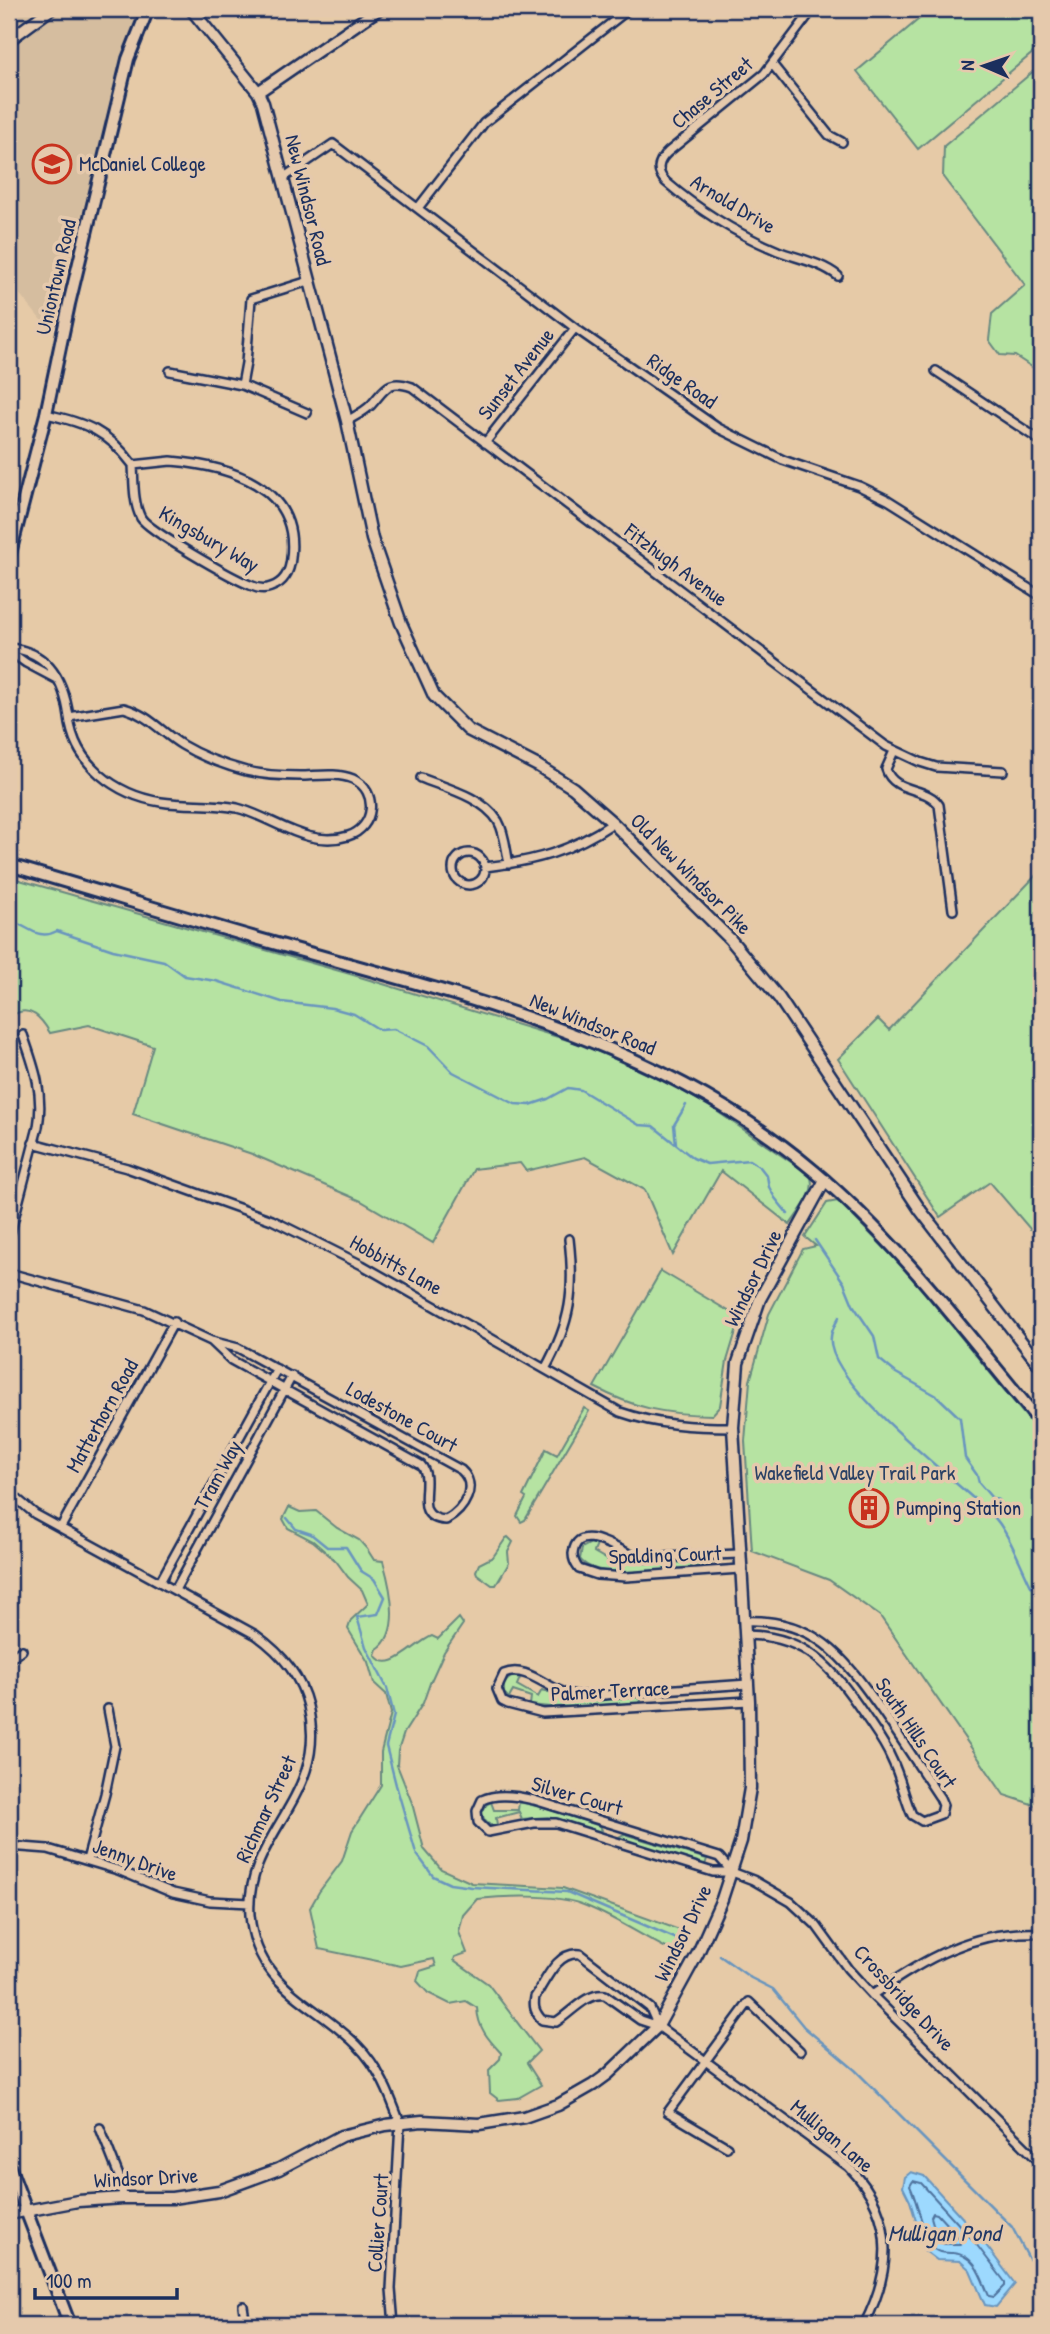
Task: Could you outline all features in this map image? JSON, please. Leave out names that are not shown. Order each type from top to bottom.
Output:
[{"type":"main road","name":"Uniontown Road","points":[[9,556],[46,414],[69,304],[128,59],[148,9]]},
{"type":"main road","name":"New Windsor Road","points":[[9,865],[484,1003],[572,1033],[649,1066],[720,1104],[774,1140],[825,1180],[902,1257],[1041,1423]]},
{"type":"main road","points":[[9,2165],[70,2325]]},
{"type":"street","points":[[9,40],[51,9]]},
{"type":"street","name":"New Windsor Road","points":[[191,9],[258,92],[284,178],[347,421]]},
{"type":"street","points":[[258,92],[379,9]]},
{"type":"street","points":[[418,208],[484,123],[629,9]]},
{"type":"street","name":"Chase Street","points":[[658,168],[664,156],[753,84],[772,64],[813,9]]},
{"type":"street","points":[[772,64],[829,135],[842,142]]},
{"type":"street","name":"Ridge Road","points":[[284,178],[333,144],[575,328],[718,428],[783,460],[859,486],[888,500],[1041,596]]},
{"type":"street","name":"Arnold Drive","points":[[658,168],[666,182],[721,222],[779,251],[825,267],[838,276]]},
{"type":"street","points":[[242,385],[251,299],[309,281]]},
{"type":"street","name":"Sunset Avenue","points":[[485,443],[575,328]]},
{"type":"street","points":[[936,371],[1041,441]]},
{"type":"street","points":[[170,372],[242,385],[307,413]]},
{"type":"street","name":"Fitzhugh Avenue","points":[[347,421],[368,408],[386,387],[402,383],[420,392],[894,751],[936,767],[1003,771]]},
{"type":"street","points":[[46,414],[78,422],[101,432],[113,440],[133,465]]},
{"type":"street","name":"Old New Windsor Pike","points":[[347,421],[376,552],[401,623],[434,696],[468,730],[556,776],[613,823],[724,932],[779,998],[914,1202],[1041,1367]]},
{"type":"street","name":"Kingsbury Way","points":[[157,461],[186,462],[239,477],[267,490],[282,505],[291,528],[292,556],[286,575],[270,588],[251,586],[153,530],[141,517],[138,509],[133,465],[157,461]]},
{"type":"street","points":[[9,649],[35,655],[52,670],[66,693],[69,717],[74,742],[89,764],[120,790],[142,798],[176,804],[228,806],[247,811],[296,834],[320,837],[339,838],[356,833],[363,828],[370,815],[371,806],[365,788],[352,779],[265,774],[228,766],[182,745],[149,718],[124,708],[69,717]]},
{"type":"street","points":[[894,751],[886,769],[888,777],[901,786],[935,799],[939,806],[953,910]]},
{"type":"street","points":[[421,779],[474,801],[491,813],[502,832],[509,864]]},
{"type":"street","points":[[485,867],[556,854],[590,839],[613,823]]},
{"type":"street","points":[[467,852],[479,856],[485,867],[480,880],[469,885],[459,881],[453,870],[457,858],[467,852]]},
{"type":"street","points":[[9,1238],[39,1118],[37,1073],[23,1035]]},
{"type":"street","name":"Hobbitts Lane","points":[[33,1143],[127,1168],[272,1220],[362,1265],[603,1404],[639,1419],[674,1426],[733,1427]]},
{"type":"street","name":"Windsor Drive","points":[[9,2214],[78,2201],[172,2198],[219,2192],[279,2169],[341,2136],[370,2128],[422,2121],[479,2124],[544,2111],[575,2096],[608,2074],[658,2026],[702,1944],[732,1872],[741,1841],[750,1788],[750,1701],[733,1427],[738,1363],[751,1320],[825,1180]]},
{"type":"street","points":[[545,1369],[557,1347],[570,1306],[572,1264],[569,1238]]},
{"type":"street","name":"Lodestone Court","points":[[9,1273],[144,1310],[211,1341],[238,1348],[292,1376],[461,1470],[471,1483],[459,1511],[446,1520],[433,1517],[427,1512],[427,1477],[421,1465],[231,1360],[211,1341]]},
{"type":"street","name":"Matterhorn Road","points":[[61,1527],[174,1322]]},
{"type":"street","name":"Tram Way","points":[[160,1582],[277,1369]]},
{"type":"street","name":"Tram Way","points":[[175,1590],[292,1376]]},
{"type":"street","name":"Richmar Street","points":[[9,1488],[16,1498],[35,1514],[256,1635],[275,1650],[294,1673],[310,1713],[312,1741],[308,1767],[299,1792],[258,1865],[250,1903],[253,1932],[258,1950],[272,1973],[293,1996],[343,2034],[368,2058],[386,2086],[400,2123]]},
{"type":"street","name":"Spalding Court","points":[[739,1554],[639,1558],[624,1553],[602,1539],[589,1537],[578,1543],[573,1554],[579,1569],[611,1577],[740,1569]]},
{"type":"street","name":"South Hills Court","points":[[744,1621],[778,1622],[793,1626],[811,1634],[837,1652],[866,1689],[940,1798],[943,1805],[941,1814],[922,1821],[912,1815],[901,1779],[885,1746],[839,1679],[824,1663],[813,1654],[784,1640],[765,1635],[746,1635]]},
{"type":"street","points":[[9,1659],[22,1650]]},
{"type":"street","name":"Palmer Terrace","points":[[748,1684],[602,1695],[570,1694],[514,1670],[504,1674],[497,1689],[502,1701],[543,1713],[750,1701]]},
{"type":"street","points":[[87,1860],[106,1794],[115,1746],[108,1709]]},
{"type":"street","name":"Silver Court","points":[[516,1797],[534,1800],[719,1857],[732,1872],[713,1872],[556,1824],[534,1823],[488,1832],[478,1822],[477,1808],[482,1800],[487,1798],[516,1797]]},
{"type":"street","name":"Jenny Drive","points":[[9,1846],[48,1849],[87,1860],[173,1893],[210,1900],[250,1903]]},
{"type":"street","name":"Crossbridge Drive","points":[[732,1872],[768,1889],[804,1913],[872,1995],[1041,2163]]},
{"type":"street","points":[[872,1995],[918,1964],[959,1945],[1010,1935],[1041,1933]]},
{"type":"street","points":[[575,1953],[586,1958],[650,2008],[658,2026],[640,2020],[606,1995],[600,1994],[588,1999],[556,2022],[542,2020],[533,2004],[562,1957],[575,1953]]},
{"type":"street","points":[[727,2147],[668,2112],[749,2002],[800,2051]]},
{"type":"street","name":"Mulligan Lane","points":[[658,2026],[836,2156],[870,2191],[885,2237],[885,2259],[878,2294],[864,2325]]},
{"type":"street","name":"Collier Court","points":[[394,2325],[392,2269],[400,2123]]},
{"type":"street","points":[[100,2128],[122,2185],[123,2198]]},
{"type":"street","points":[[243,2306],[246,2325]]},
{"type":"shaded area","name":"McDaniel College","points":[[9,9],[142,9],[126,48],[50,331],[9,281]]},
{"type":"green space","points":[[931,9],[1041,9],[1041,46],[918,149],[857,71]]},
{"type":"green space","points":[[1041,65],[1041,373],[1015,356],[1000,355],[989,340],[992,314],[1025,285],[943,177],[944,146]]},
{"type":"green space","points":[[1041,870],[1041,1228],[1030,1229],[990,1182],[940,1217],[838,1059],[878,1019],[889,1030]]},
{"type":"green space","points":[[9,877],[350,974],[584,1045],[672,1085],[712,1108],[810,1175],[810,1194],[790,1225],[721,1171],[673,1255],[645,1190],[585,1157],[526,1171],[520,1163],[474,1169],[433,1243],[361,1201],[252,1154],[133,1114],[153,1046],[89,1025],[50,1033],[39,1018],[30,1012],[13,1015],[9,1004]]},
{"type":"green space","name":"Wakefield Valley Trail Park","points":[[838,1201],[908,1272],[1041,1435],[1041,1807],[1004,1795],[880,1616],[829,1580],[752,1551],[745,1441],[750,1381],[769,1314],[803,1249],[816,1246],[805,1237],[827,1203]]},
{"type":"green space","name":"Wakefield Valley Trail Park","points":[[661,1271],[740,1318],[727,1361],[720,1406],[712,1415],[651,1409],[624,1401],[594,1387]]},
{"type":"green space","points":[[584,1408],[589,1411],[525,1520],[521,1522],[517,1516],[526,1498],[523,1496],[546,1449],[557,1455]]},
{"type":"green space","points":[[289,1507],[300,1512],[316,1511],[337,1528],[359,1540],[374,1560],[383,1561],[391,1595],[392,1620],[385,1642],[375,1655],[381,1660],[395,1660],[432,1636],[438,1639],[459,1618],[463,1624],[444,1652],[423,1703],[404,1733],[398,1751],[397,1765],[412,1803],[424,1849],[441,1869],[472,1883],[563,1888],[688,1933],[679,1952],[674,1952],[605,1914],[570,1901],[529,1897],[477,1899],[463,1915],[459,1932],[467,1953],[455,1957],[454,1960],[488,1984],[539,2051],[527,2063],[541,2085],[518,2098],[499,2100],[490,2093],[489,2070],[500,2059],[501,2053],[482,2027],[477,2008],[466,2001],[450,2004],[428,1993],[417,1981],[420,1971],[436,1966],[434,1959],[401,1966],[319,1949],[310,1908],[342,1861],[352,1831],[381,1785],[381,1752],[391,1713],[386,1694],[374,1683],[368,1662],[348,1629],[351,1620],[368,1604],[362,1590],[336,1561],[313,1541],[288,1528],[283,1519]]},
{"type":"green space","points":[[508,1537],[513,1542],[508,1552],[509,1563],[496,1585],[492,1585],[476,1571],[479,1564],[493,1557]]},
{"type":"green space","points":[[591,1543],[597,1545],[594,1552],[611,1562],[615,1556],[650,1564],[710,1560],[711,1567],[641,1573],[604,1571],[589,1566],[580,1559],[582,1548]]},
{"type":"green space","points":[[512,1676],[520,1678],[517,1685],[538,1697],[542,1690],[570,1700],[638,1697],[641,1701],[560,1708],[530,1705],[531,1697],[513,1691],[509,1698],[504,1693],[504,1683]]},
{"type":"green space","points":[[491,1802],[494,1810],[518,1810],[519,1802],[545,1808],[600,1826],[602,1830],[598,1832],[548,1817],[522,1819],[519,1812],[496,1818],[497,1825],[491,1825],[485,1821],[482,1813]]},
{"type":"green space","points":[[624,1834],[707,1859],[705,1865],[622,1840],[619,1837]]},
{"type":"water","name":"Mulligan Pond","points":[[911,2172],[924,2176],[979,2236],[1015,2284],[996,2307],[985,2305],[970,2270],[960,2261],[937,2260],[925,2251],[903,2187],[905,2177]]},
{"type":"waterway","points":[[9,921],[38,933],[50,934],[57,931],[113,950],[164,961],[185,976],[216,981],[282,1002],[332,1008],[354,1014],[380,1030],[394,1029],[428,1046],[453,1072],[515,1104],[530,1105],[568,1088],[581,1090],[639,1125],[653,1126],[693,1158],[707,1164],[749,1160],[767,1176],[775,1198],[788,1214]]},
{"type":"waterway","points":[[676,1144],[674,1125],[686,1105]]},
{"type":"waterway","points":[[815,1240],[844,1283],[853,1305],[874,1336],[879,1359],[896,1373],[937,1396],[960,1418],[965,1458],[977,1475],[979,1483],[992,1498],[998,1500],[996,1517]]},
{"type":"waterway","points":[[839,1317],[831,1337],[835,1356],[849,1379],[897,1431],[993,1516],[1009,1539],[1031,1586],[1041,1590]]},
{"type":"waterway","points":[[287,1518],[296,1529],[311,1534],[327,1547],[346,1547],[361,1571],[374,1579],[385,1597],[378,1614],[357,1617],[366,1647],[387,1688],[394,1715],[386,1746],[396,1785],[416,1853],[433,1876],[450,1884],[472,1887],[567,1892],[684,1942]]},
{"type":"waterway","points":[[720,1956],[751,1978],[773,1989],[804,2027],[855,2070],[1012,2227],[1029,2259],[1041,2264]]},
{"type":"place","name":"McDaniel College","points":[[52,164]]},
{"type":"place","name":"Pumping Station","points":[[869,1508]]}]
